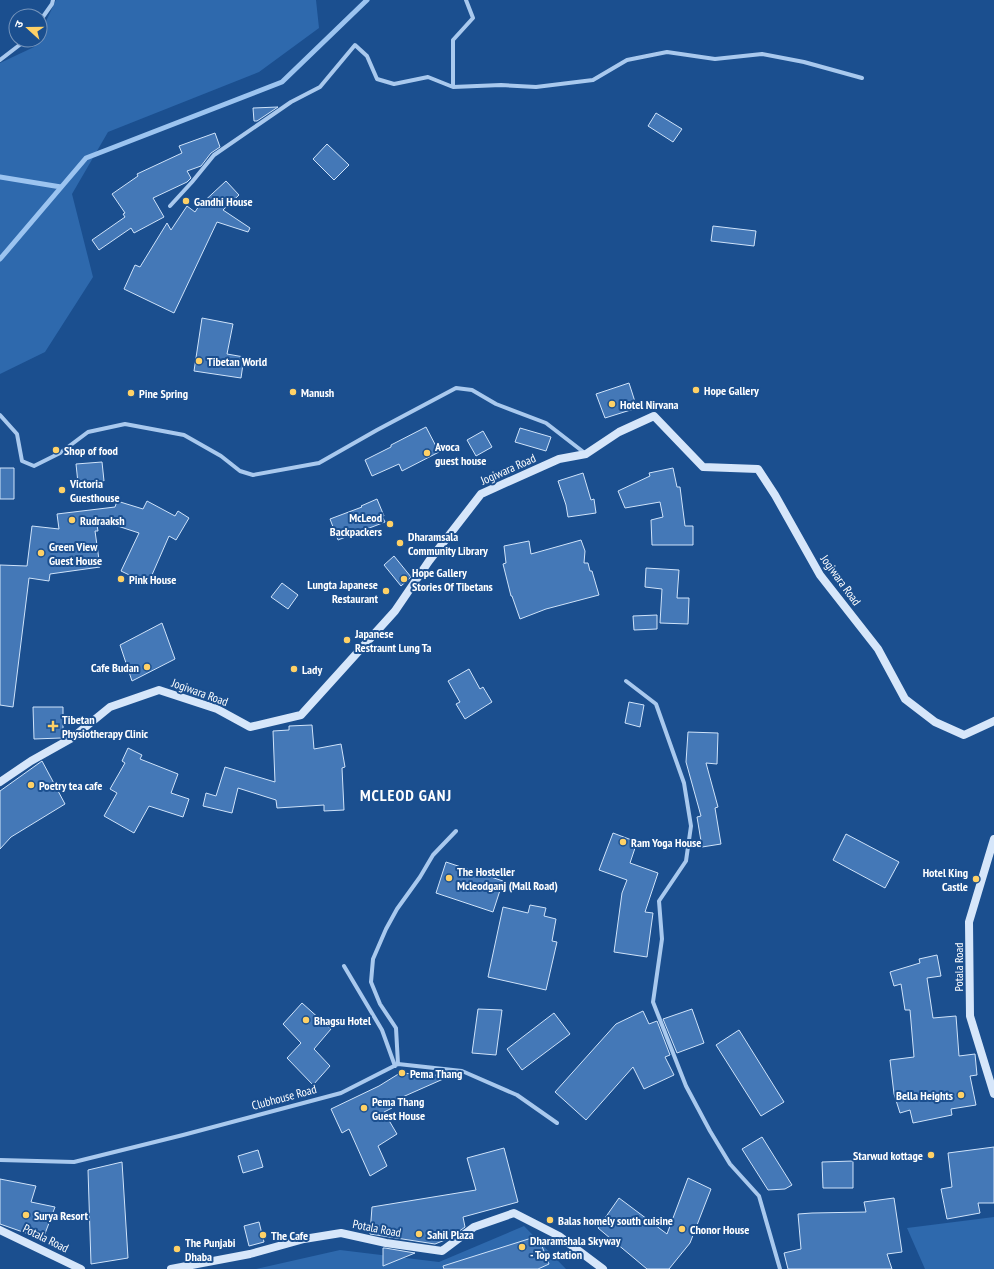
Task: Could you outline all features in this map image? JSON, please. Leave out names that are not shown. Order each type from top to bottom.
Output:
[{"type":"street","points":[[48,9],[53,0]]},
{"type":"street","points":[[453,87],[453,40],[473,18],[466,0]]},
{"type":"street","points":[[170,206],[214,155],[291,102],[320,87],[354,45],[367,56],[377,79],[394,84],[428,77],[453,87],[501,85],[536,86],[593,80],[627,60],[667,52],[715,59],[762,54],[804,62],[862,78]]},
{"type":"street","points":[[0,60],[16,48]]},
{"type":"street","points":[[0,415],[17,434],[22,461],[34,466],[60,453],[88,432],[125,424],[184,435],[220,456],[240,471],[253,476],[319,463],[456,388],[472,390],[496,404],[546,423],[586,454]]},
{"type":"street","name":"Jogiwara Road","points":[[0,782],[31,761],[72,738],[110,707],[158,690],[218,709],[250,727],[301,715],[395,611],[428,561],[481,494],[559,459],[586,454],[619,432],[654,416],[703,467],[758,469],[775,495],[820,575],[878,649],[905,699],[935,722],[964,735],[994,721]]},
{"type":"street","points":[[626,681],[656,704],[684,783],[691,826],[686,861],[659,901],[662,939],[653,1002],[686,1086],[710,1131],[730,1164],[759,1196],[780,1269]]},
{"type":"street","points":[[397,1065],[396,1028],[380,1004],[371,982],[373,959],[386,929],[397,909],[420,877],[433,855],[456,831]]},
{"type":"street","name":"Potala Road","points":[[994,839],[969,922],[970,1016],[994,1094]]},
{"type":"street","points":[[344,966],[382,1030],[397,1065]]},
{"type":"street","points":[[397,1065],[462,1071],[517,1095],[557,1123]]},
{"type":"street","name":"Clubhouse Road","points":[[0,1160],[74,1162],[341,1093],[397,1065]]},
{"type":"street","name":"Potala Road","points":[[171,1269],[250,1254],[304,1239],[341,1233],[386,1243],[442,1251],[474,1227],[514,1213],[559,1236],[603,1269]]},
{"type":"street","name":"Potala Road","points":[[0,1230],[81,1269]]},
{"type":"shaded area","points":[[56,0],[316,0],[319,28],[259,72],[108,132],[72,194],[93,277],[45,352],[0,374],[0,63],[32,48],[48,48],[48,17]]},
{"type":"shaded area","points":[[994,1217],[994,1269],[925,1269],[907,1228]]},
{"type":"shaded area","points":[[524,1226],[566,1269],[256,1269],[340,1250],[439,1262]]},
{"type":"building","points":[[278,107],[257,121],[254,121],[253,108]]},
{"type":"building","points":[[656,113],[682,129],[673,142],[648,126]]},
{"type":"building","points":[[215,133],[220,147],[211,153],[201,166],[187,171],[191,178],[187,182],[153,198],[164,217],[134,233],[131,228],[99,250],[92,240],[125,217],[123,214],[125,213],[112,194],[138,176],[137,174],[182,153],[179,146]]},
{"type":"building","points":[[327,144],[349,165],[334,180],[313,159]]},
{"type":"building","points":[[226,181],[239,195],[223,210],[250,228],[248,232],[217,222],[174,313],[124,289],[135,265],[140,267],[167,223],[171,230],[187,206],[195,212],[199,206]]},
{"type":"building","points":[[713,226],[756,231],[754,246],[711,241]]},
{"type":"building","points":[[202,318],[233,324],[227,354],[244,357],[241,378],[194,371]]},
{"type":"building","points":[[629,383],[637,408],[605,418],[596,394]]},
{"type":"building","points":[[426,427],[439,452],[402,471],[399,464],[372,476],[365,460]]},
{"type":"building","points":[[520,428],[551,437],[546,451],[515,442]]},
{"type":"building","points":[[483,431],[492,447],[476,456],[467,440]]},
{"type":"building","points":[[102,462],[104,481],[78,483],[76,464]]},
{"type":"building","points":[[0,468],[14,468],[14,499],[0,499]]},
{"type":"building","points":[[673,468],[677,487],[680,487],[685,526],[693,526],[693,545],[652,545],[651,520],[663,517],[660,502],[625,508],[618,491],[650,476],[649,473]]},
{"type":"building","points":[[583,473],[591,500],[594,499],[596,513],[568,517],[566,505],[558,481]]},
{"type":"building","points":[[377,499],[385,522],[338,540],[330,519],[362,507],[361,506]]},
{"type":"building","points":[[117,501],[143,509],[147,501],[175,516],[178,511],[189,518],[176,540],[169,536],[148,584],[121,571],[139,533],[96,519],[98,531],[95,531],[100,567],[50,574],[49,581],[29,578],[13,707],[0,705],[0,565],[27,566],[32,526],[59,529],[57,514],[115,507]]},
{"type":"building","points":[[581,540],[585,551],[584,563],[588,563],[590,571],[592,571],[599,595],[546,609],[520,619],[511,596],[503,564],[506,563],[504,546],[529,541],[531,554]]},
{"type":"building","points":[[394,556],[411,577],[401,586],[384,565]]},
{"type":"building","points":[[646,568],[679,570],[677,598],[689,598],[688,624],[660,623],[662,589],[645,587]]},
{"type":"building","points":[[282,583],[298,595],[288,609],[271,597]]},
{"type":"building","points":[[657,615],[657,629],[634,630],[633,616]]},
{"type":"building","points":[[162,623],[175,659],[132,681],[120,645]]},
{"type":"building","points":[[469,669],[480,689],[483,687],[492,702],[465,719],[456,704],[460,702],[448,681]]},
{"type":"building","points":[[629,702],[644,705],[640,727],[625,723]]},
{"type":"building","points":[[33,707],[63,707],[63,737],[34,739]]},
{"type":"building","points":[[312,725],[314,749],[341,744],[345,767],[342,768],[344,810],[324,811],[324,805],[277,808],[276,800],[238,788],[232,813],[203,806],[206,793],[216,796],[225,767],[275,782],[273,731],[289,730],[289,726]]},
{"type":"building","points":[[688,732],[718,733],[717,764],[706,763],[718,807],[715,808],[721,844],[702,847],[697,817],[701,816],[686,762]]},
{"type":"building","points":[[128,748],[142,755],[140,759],[178,774],[171,793],[189,799],[183,817],[149,806],[134,833],[104,816],[117,793],[110,789],[125,763],[122,761]]},
{"type":"building","points":[[42,761],[65,804],[11,837],[0,849],[0,791]]},
{"type":"building","points":[[613,833],[637,842],[630,863],[658,873],[645,912],[653,913],[647,957],[614,952],[622,893],[627,880],[599,870]]},
{"type":"building","points":[[846,834],[899,862],[885,888],[833,860]]},
{"type":"building","points":[[446,862],[503,881],[493,912],[436,893]]},
{"type":"building","points":[[530,905],[546,908],[544,916],[556,919],[552,941],[557,942],[546,990],[488,977],[503,907],[528,913]]},
{"type":"building","points":[[937,955],[941,976],[927,978],[933,1018],[956,1016],[959,1056],[975,1054],[977,1075],[970,1076],[976,1105],[951,1109],[952,1115],[913,1123],[910,1110],[900,1113],[894,1094],[890,1060],[914,1057],[910,1010],[905,1010],[901,984],[894,986],[890,972],[920,963],[919,959]]},
{"type":"building","points":[[302,1003],[331,1029],[314,1049],[330,1066],[313,1085],[287,1058],[301,1043],[283,1024]]},
{"type":"building","points":[[478,1009],[502,1010],[496,1055],[472,1053]]},
{"type":"building","points":[[692,1009],[704,1043],[677,1053],[663,1019]]},
{"type":"building","points":[[643,1011],[649,1024],[657,1021],[670,1055],[665,1057],[674,1075],[644,1089],[633,1067],[586,1120],[555,1092],[616,1024]]},
{"type":"building","points":[[554,1013],[570,1034],[522,1070],[507,1049]]},
{"type":"building","points":[[739,1030],[784,1102],[761,1116],[716,1045]]},
{"type":"building","points":[[400,1073],[450,1076],[389,1103],[392,1108],[384,1112],[397,1134],[378,1146],[387,1166],[370,1176],[349,1129],[342,1133],[331,1109],[379,1086]]},
{"type":"building","points":[[762,1137],[792,1185],[785,1189],[768,1190],[742,1149]]},
{"type":"building","points":[[994,1147],[994,1203],[978,1203],[980,1213],[947,1219],[941,1189],[952,1187],[948,1153]]},
{"type":"building","points":[[504,1148],[518,1202],[463,1217],[465,1227],[450,1238],[435,1244],[370,1234],[372,1207],[476,1190],[467,1158]]},
{"type":"building","points":[[258,1150],[263,1167],[243,1173],[238,1156]]},
{"type":"building","points":[[853,1161],[853,1188],[823,1188],[822,1162]]},
{"type":"building","points":[[122,1162],[128,1258],[91,1264],[88,1170]]},
{"type":"building","points":[[688,1178],[711,1189],[690,1243],[669,1269],[647,1269],[598,1228],[619,1198],[667,1234]]},
{"type":"building","name":"Surya Resort","points":[[0,1179],[36,1186],[31,1202],[55,1207],[43,1239],[0,1224]]},
{"type":"building","points":[[894,1198],[902,1252],[887,1254],[892,1269],[788,1269],[784,1253],[801,1249],[798,1214],[866,1212],[864,1202]]},
{"type":"building","points":[[259,1222],[264,1242],[249,1246],[244,1226]]},
{"type":"building","name":"Dharamshala Skyway - Top station","points":[[538,1236],[549,1264],[538,1269],[444,1269],[443,1266]]},
{"type":"building","points":[[383,1248],[385,1248],[415,1253],[383,1266]]},
{"type":"waterway","points":[[0,259],[86,158],[282,82],[367,0]]},
{"type":"waterway","points":[[0,177],[61,187]]},
{"type":"place","name":"Gandhi House","points":[[186,201]]},
{"type":"place","name":"Tibetan World","points":[[199,361]]},
{"type":"place","name":"Hope Gallery","points":[[696,390]]},
{"type":"place","name":"Manush","points":[[293,392]]},
{"type":"place","name":"Pine Spring","points":[[131,393]]},
{"type":"place","name":"Hotel Nirvana","points":[[612,404]]},
{"type":"place","name":"Shop of food","points":[[56,450]]},
{"type":"place","name":"Avoca guest house","points":[[427,453]]},
{"type":"place","name":"Victoria Guesthouse","points":[[62,490]]},
{"type":"place","name":"Rudraaksh","points":[[72,520]]},
{"type":"place","name":"McLeod Backpackers","points":[[390,524]]},
{"type":"place","name":"Dharamsala Community Library","points":[[400,543]]},
{"type":"place","name":"Green View Guest House","points":[[41,553]]},
{"type":"place","name":"Pink House","points":[[121,579]]},
{"type":"place","name":"Hope Gallery Stories Of Tibetans","points":[[404,579]]},
{"type":"place","name":"Lungta Japanese Restaurant","points":[[386,591]]},
{"type":"place","name":"Japanese Restraunt Lung Ta","points":[[347,640]]},
{"type":"place","name":"Cafe Budan","points":[[147,667]]},
{"type":"place","name":"Lady","points":[[294,669]]},
{"type":"place","name":"Tibetan Physiotherapy Clinic","points":[[53,726]]},
{"type":"place","name":"Poetry tea cafe","points":[[31,785]]},
{"type":"place","name":"Ram Yoga House","points":[[623,842]]},
{"type":"place","name":"The Hosteller Mcleodganj (Mall Road)","points":[[449,878]]},
{"type":"place","name":"Hotel King Castle","points":[[976,879]]},
{"type":"place","name":"Bhagsu Hotel","points":[[306,1020]]},
{"type":"place","name":"Pema Thang","points":[[402,1073]]},
{"type":"place","name":"Bella Heights","points":[[961,1095]]},
{"type":"place","name":"Pema Thang Guest House","points":[[364,1108]]},
{"type":"place","name":"Starwud kottage","points":[[931,1155]]},
{"type":"place","name":"Surya Resort","points":[[26,1215]]},
{"type":"place","name":"Balas homely south cuisine","points":[[550,1220]]},
{"type":"place","name":"Chonor House","points":[[682,1229]]},
{"type":"place","name":"Sahil Plaza","points":[[419,1234]]},
{"type":"place","name":"The Cafe","points":[[263,1235]]},
{"type":"place","name":"Dharamshala Skyway - Top station","points":[[522,1247]]},
{"type":"place","name":"The Punjabi Dhaba","points":[[177,1249]]},
{"type":"district","name":"MCLEOD GANJ","points":[[406,795]]}]
